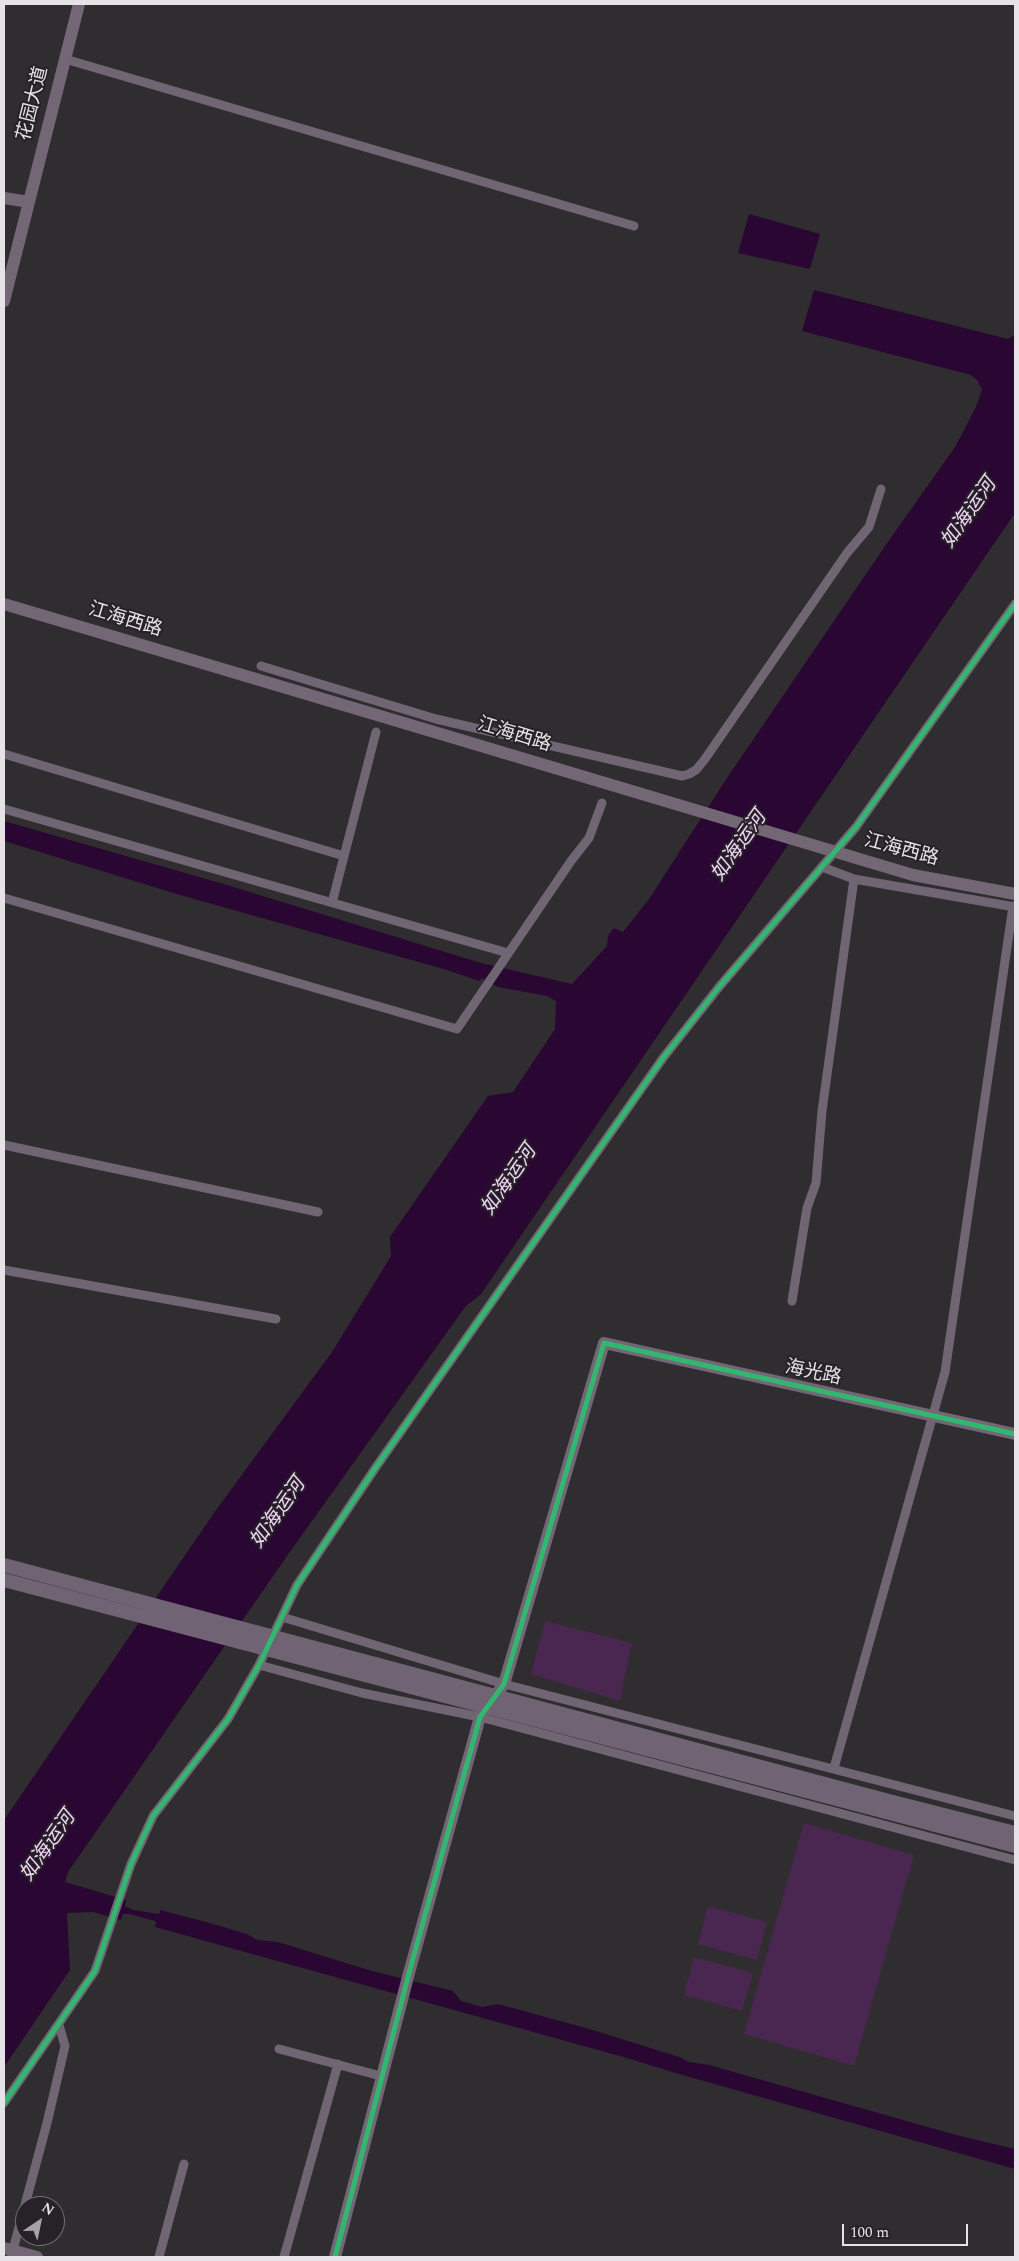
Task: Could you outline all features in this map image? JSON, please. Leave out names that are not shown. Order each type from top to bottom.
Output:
[{"type":"main road","points":[[4,1565],[884,1805],[1015,1846]]},
{"type":"main road","points":[[4,1580],[884,1805],[1015,1833]]},
{"type":"street","name":"花园大道","points":[[4,301],[79,4]]},
{"type":"street","points":[[65,60],[634,226]]},
{"type":"street","points":[[4,198],[29,202]]},
{"type":"street","points":[[261,666],[436,719],[682,776],[690,774],[705,759],[847,553],[869,527],[881,488]]},
{"type":"street","name":"江海西路","points":[[4,604],[914,875],[1014,902]]},
{"type":"street","points":[[4,2103],[95,1971],[131,1864],[153,1816],[228,1719],[259,1665],[297,1585],[376,1467],[663,1058],[719,988],[856,827],[1015,604]]},
{"type":"street","points":[[332,903],[376,732]]},
{"type":"street","points":[[4,754],[344,856]]},
{"type":"street","points":[[4,898],[457,1029],[571,861],[589,838],[602,803]]},
{"type":"street","points":[[4,808],[508,954]]},
{"type":"street","points":[[822,867],[854,878],[1014,902],[945,1372],[834,1768]]},
{"type":"street","points":[[792,1301],[806,1208],[816,1183],[822,1111],[854,878]]},
{"type":"street","points":[[4,1145],[318,1212]]},
{"type":"street","points":[[4,1270],[276,1319]]},
{"type":"street","name":"海光路","points":[[504,1684],[604,1344],[1015,1434]]},
{"type":"street","points":[[282,1617],[504,1684],[1015,1816]]},
{"type":"street","points":[[259,1665],[362,1693],[480,1717],[1015,1860]]},
{"type":"street","points":[[335,2257],[408,1973],[480,1717],[504,1684]]},
{"type":"street","points":[[37,2257],[9,2252],[65,2046],[59,2025]]},
{"type":"street","points":[[280,2048],[381,2076]]},
{"type":"street","points":[[284,2257],[338,2064]]},
{"type":"street","points":[[159,2257],[184,2164]]},
{"type":"shaded area","points":[[545,1621],[632,1643],[620,1701],[531,1674]]},
{"type":"shaded area","points":[[804,1823],[914,1855],[854,2066],[744,2034]]},
{"type":"shaded area","points":[[708,1906],[767,1922],[757,1960],[698,1944]]},
{"type":"shaded area","points":[[694,1957],[753,1973],[742,2011],[684,1995]]},
{"type":"water","points":[[749,214],[820,234],[810,269],[738,253]]},
{"type":"water","name":"如海运河","points":[[814,290],[1008,339],[1015,335],[1015,513],[481,1294],[465,1307],[287,1556],[68,1872],[65,1882],[126,1900],[125,1906],[133,1910],[159,1914],[160,1910],[210,1923],[247,1934],[257,1940],[278,1942],[372,1971],[453,1991],[461,2001],[482,2007],[498,2004],[593,2030],[679,2057],[689,2062],[709,2065],[956,2135],[1015,2149],[1015,2169],[634,2060],[155,1927],[156,1922],[148,1917],[134,1914],[123,1914],[121,1920],[93,1912],[67,1913],[70,1970],[4,2067],[4,1820],[216,1510],[332,1352],[391,1256],[390,1237],[488,1096],[513,1092],[555,1029],[556,1001],[547,996],[498,987],[482,978],[479,981],[447,970],[180,895],[4,841],[4,821],[227,885],[481,963],[572,984],[607,946],[608,936],[614,928],[623,932],[649,899],[727,778],[955,447],[976,407],[982,389],[977,380],[971,375],[802,331]]},
{"type":"waterway","points":[[131,1913],[152,1919]]},
{"type":"cycle path","points":[[4,2103],[95,1971],[131,1864],[153,1816],[228,1719],[259,1665],[297,1585],[376,1467],[663,1058],[719,987],[856,827],[1015,604]]},
{"type":"cycle path","points":[[335,2257],[409,1973],[480,1717],[504,1684],[604,1343],[1015,1434]]}]
